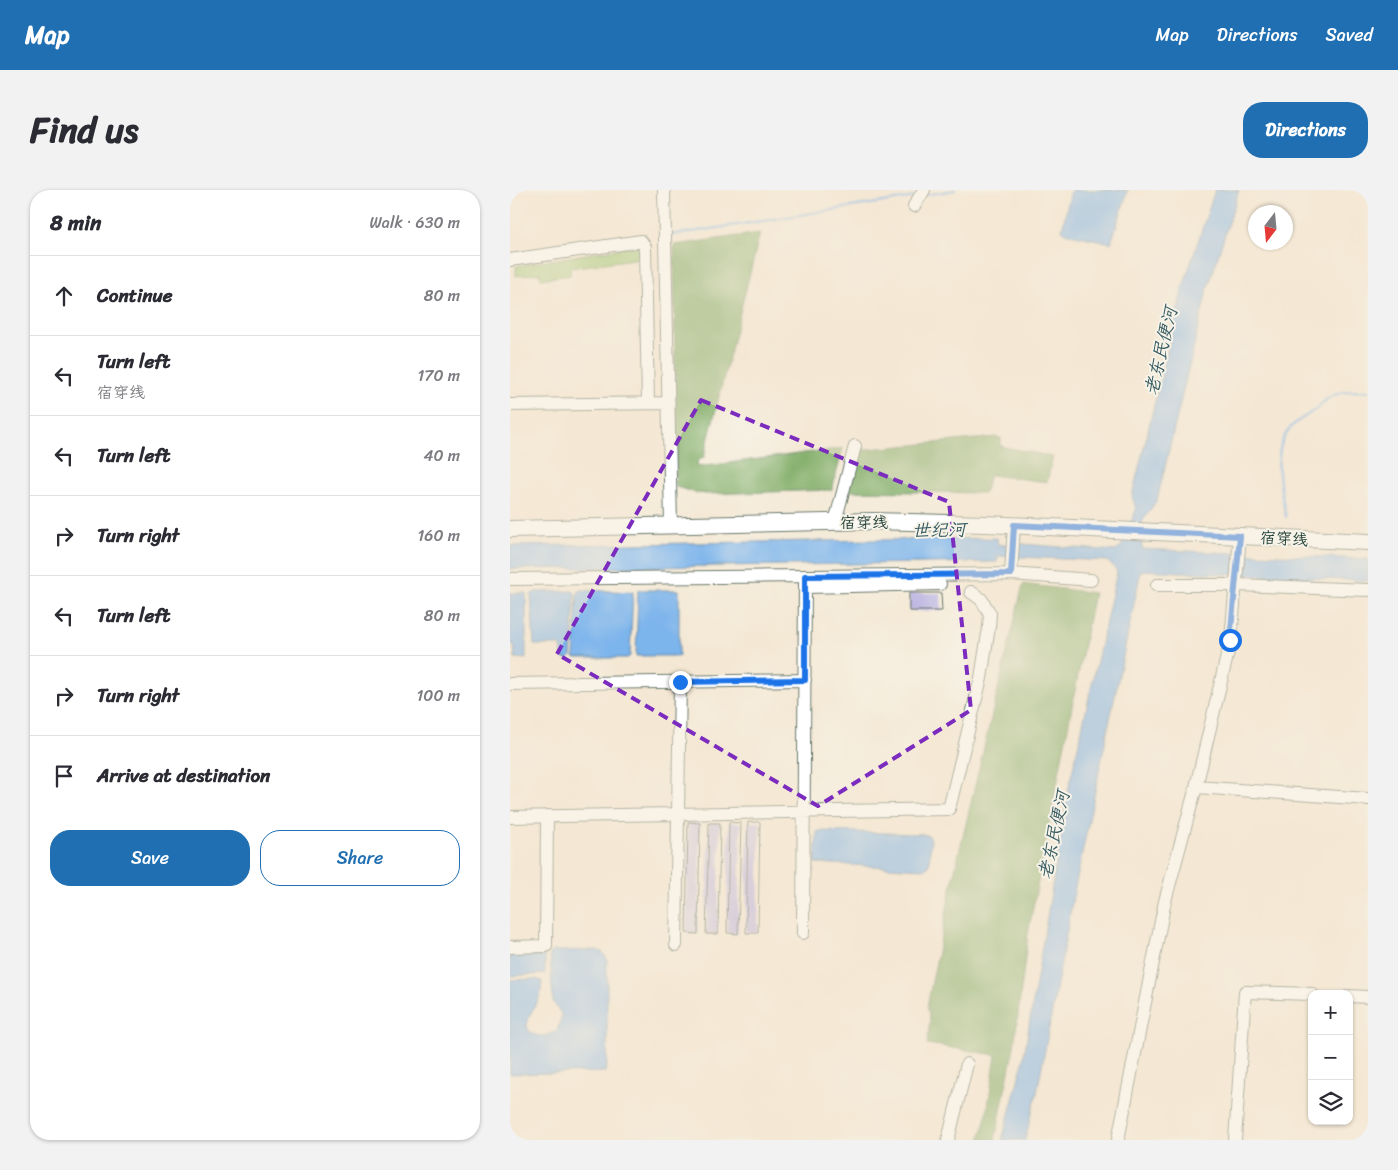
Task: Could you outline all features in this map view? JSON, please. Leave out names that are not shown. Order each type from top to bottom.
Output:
[{"type":"main road","name":"宿穿线","points":[[510,529],[873,521],[1244,542],[1368,542]]},
{"type":"street","points":[[664,190],[671,526]]},
{"type":"street","points":[[645,247],[650,243],[665,239]]},
{"type":"street","points":[[510,260],[641,241],[645,247],[648,403]]},
{"type":"street","points":[[510,404],[668,403]]},
{"type":"street","points":[[835,522],[855,446]]},
{"type":"street","points":[[1012,570],[1014,530]]},
{"type":"street","points":[[1124,1140],[1158,963],[1199,788],[1230,640],[1241,582],[1244,542]]},
{"type":"street","points":[[510,579],[805,581],[1012,570],[1091,580]]},
{"type":"street","points":[[805,581],[868,589],[952,583]]},
{"type":"street","points":[[803,933],[805,581]]},
{"type":"street","points":[[1157,585],[1241,582],[1368,590]]},
{"type":"street","points":[[510,817],[949,809],[981,678],[989,627],[990,614],[981,599],[972,592]]},
{"type":"street","points":[[510,684],[805,680]]},
{"type":"street","points":[[676,945],[680,682]]},
{"type":"street","points":[[1199,788],[1368,800]]},
{"type":"street","points":[[1118,1140],[1165,901],[1199,788]]},
{"type":"street","points":[[510,947],[546,946],[547,816]]},
{"type":"street","points":[[1234,1140],[1245,992],[1308,994]]},
{"type":"street","points":[[1353,996],[1368,997]]},
{"type":"street","points":[[948,1140],[967,1064]]},
{"type":"highlighted area","points":[[701,400],[949,502],[971,710],[818,806],[557,654]]},
{"type":"green space","points":[[760,233],[704,457],[697,461],[698,467],[843,448],[832,490],[707,494],[676,487],[674,245]]},
{"type":"green space","points":[[639,245],[640,258],[570,268],[570,275],[541,279],[540,273],[516,276],[516,266]]},
{"type":"green space","points":[[1001,438],[1001,446],[1053,457],[1047,482],[990,475],[984,493],[848,491],[859,450]]},
{"type":"green space","points":[[1023,584],[1094,593],[1028,934],[1014,1047],[995,1140],[980,1140],[987,1112],[996,1055],[927,1044],[930,1019],[927,1006],[953,878]]},
{"type":"water","points":[[1071,190],[1128,190],[1111,243],[1066,233],[1062,230]]},
{"type":"water","points":[[1215,190],[1239,190],[1207,291],[1157,500],[1142,522],[1142,549],[1368,559],[1368,581],[1141,570],[1073,897],[1037,1093],[1025,1140],[1002,1140],[1023,1062],[1068,791],[1117,572],[1114,567],[1107,561],[998,556],[997,562],[510,569],[510,546],[997,538],[998,545],[1022,544],[1116,551],[1122,545],[1136,509],[1132,496],[1183,287]]},
{"type":"water","points":[[580,590],[633,592],[630,656],[628,658],[574,657],[577,595]]},
{"type":"water","points":[[638,590],[679,590],[679,656],[636,656]]},
{"type":"water","points":[[573,591],[575,593],[571,657],[563,659],[561,647],[558,645],[534,645],[531,595],[535,592]]},
{"type":"water","points":[[510,593],[526,593],[526,659],[515,658],[514,644],[510,644]]},
{"type":"water","points":[[817,832],[923,834],[931,839],[929,865],[927,868],[922,869],[815,863]]},
{"type":"water","points":[[597,950],[602,952],[607,959],[607,1066],[605,1072],[510,1074],[510,980],[535,979],[542,981],[540,997],[528,1018],[527,1027],[533,1034],[542,1036],[551,1034],[558,1029],[562,1015],[553,1002],[550,953],[554,951]]},
{"type":"water","points":[[510,955],[545,956],[545,973],[510,976]]},
{"type":"building","points":[[909,593],[941,593],[942,611],[909,611]]},
{"type":"building","points":[[688,822],[700,823],[698,934],[686,933]]},
{"type":"building","points":[[729,822],[741,823],[738,934],[727,933]]},
{"type":"building","points":[[748,822],[760,822],[758,933],[746,933]]},
{"type":"building","points":[[709,823],[720,823],[718,934],[706,934]]},
{"type":"waterway","points":[[925,195],[955,190]]},
{"type":"waterway","points":[[672,235],[915,197]]},
{"type":"waterway","points":[[1286,517],[1279,469],[1281,445],[1286,434],[1293,425],[1331,396],[1347,392],[1368,391]]},
{"type":"route","points":[[680,682],[805,680],[805,576],[1011,574],[1014,525],[1240,536],[1230,640]]},
{"type":"water label","name":"老东民便河","points":[[1161,351]]},
{"type":"water label","name":"世纪河","points":[[939,530]]},
{"type":"water label","name":"老东民便河","points":[[1054,835]]}]
